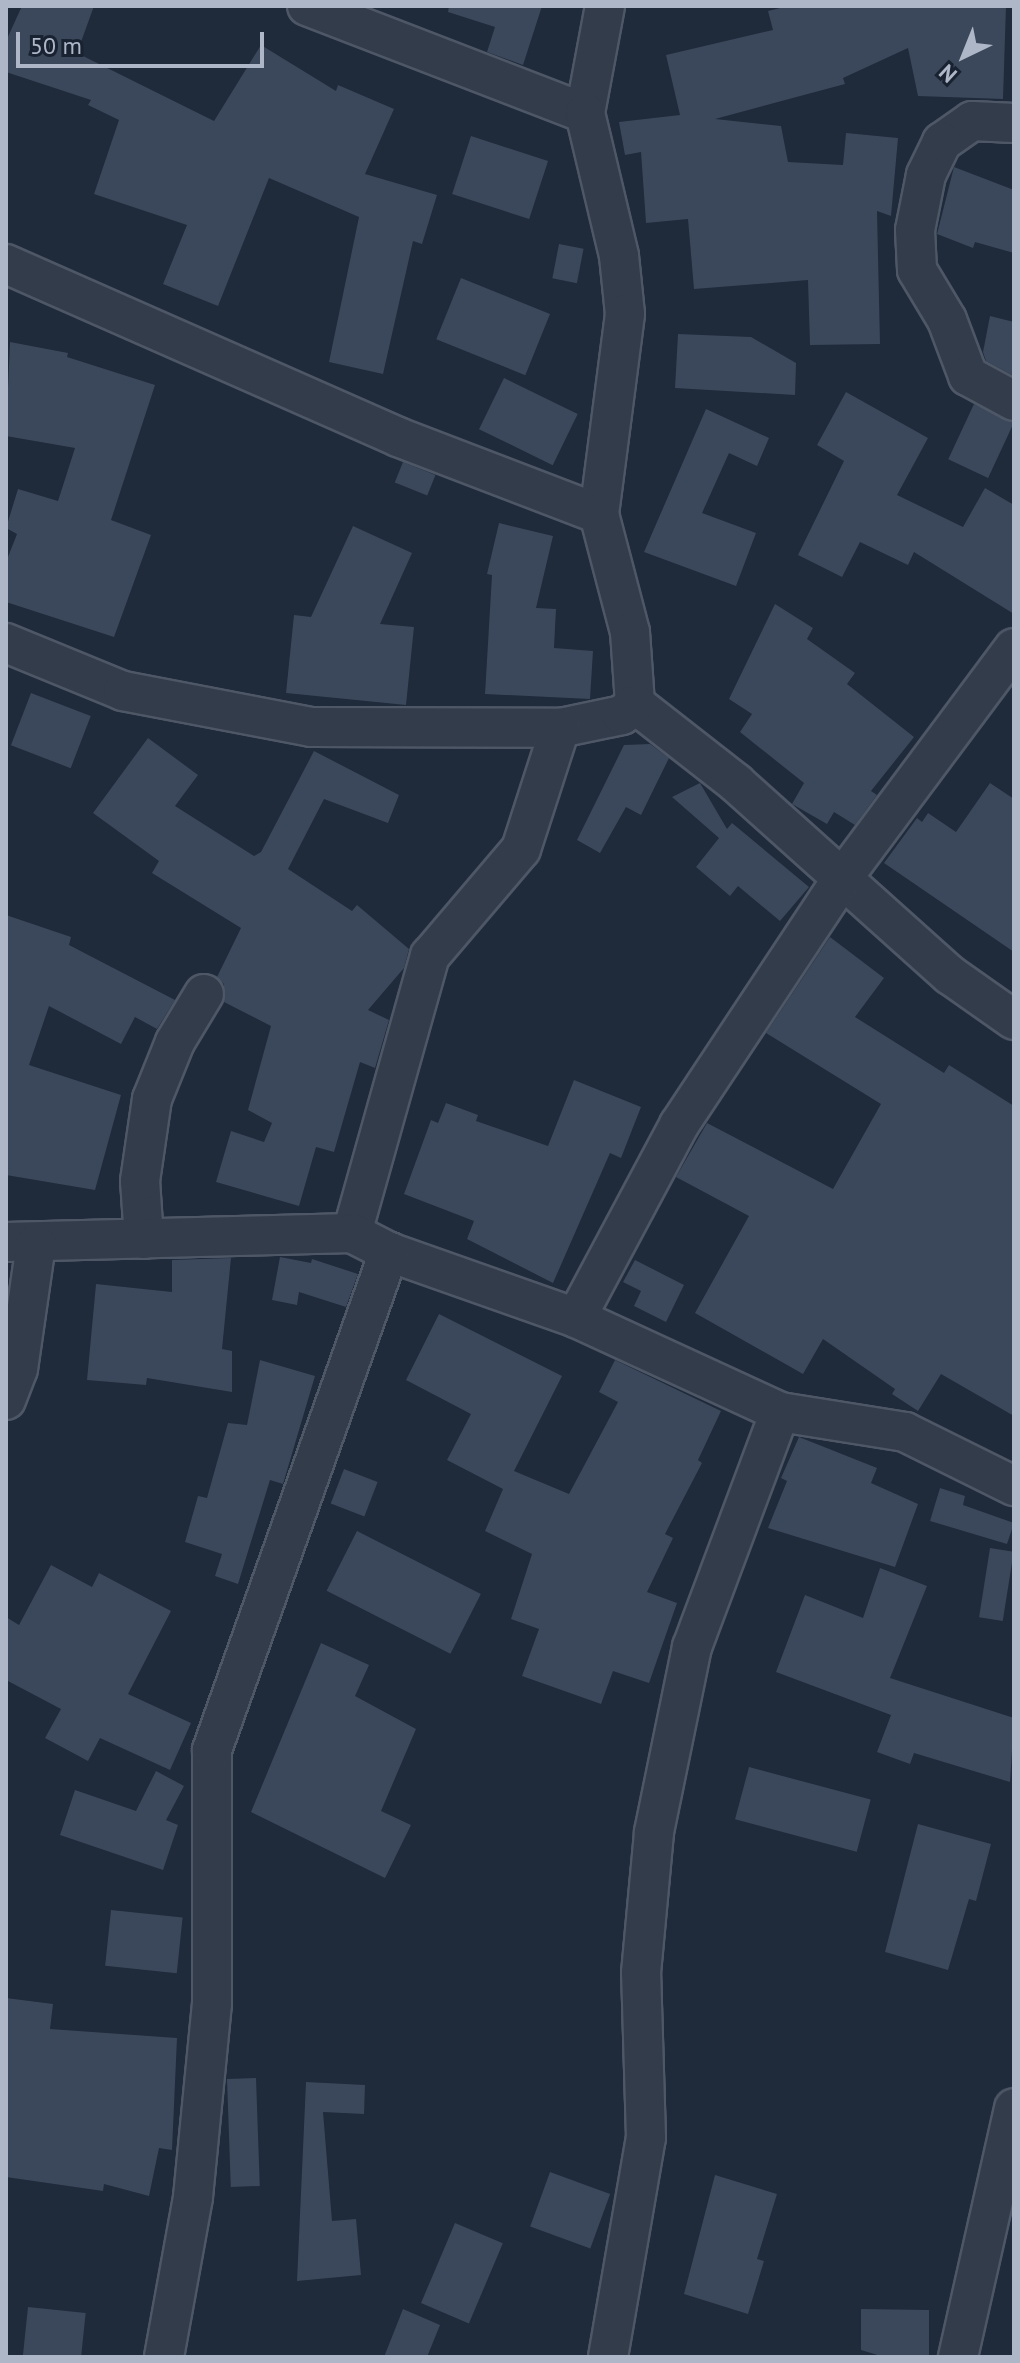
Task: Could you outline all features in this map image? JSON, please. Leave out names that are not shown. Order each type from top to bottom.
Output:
[{"type":"street","points":[[307,6],[585,113]]},
{"type":"street","points":[[605,6],[585,113],[619,256],[625,314],[599,514],[630,632],[635,704],[736,783],[950,975],[1014,1020]]},
{"type":"street","points":[[1014,123],[972,121],[942,142],[926,175],[915,230],[917,270],[947,320],[968,376],[1014,401]]},
{"type":"street","points":[[6,264],[398,437],[599,514]]},
{"type":"street","points":[[6,643],[123,691],[311,727],[560,728],[622,715],[635,704]]},
{"type":"street","points":[[576,1318],[679,1125],[841,880],[1014,648]]},
{"type":"street","points":[[352,1233],[430,956],[521,849],[560,728]]},
{"type":"street","points":[[144,1239],[140,1181],[152,1099],[175,1042],[204,994]]},
{"type":"street","points":[[6,1400],[18,1369],[21,1243],[352,1233],[389,1252],[576,1318],[780,1412],[905,1432],[1014,1486]]},
{"type":"street","points":[[164,2357],[193,2197],[212,2004],[212,1750],[389,1252]]},
{"type":"street","points":[[608,2357],[646,2138],[641,1973],[654,1832],[692,1647],[780,1412]]},
{"type":"street","points":[[958,2357],[1014,2108]]},
{"type":"building","points":[[22,6],[94,6],[77,53],[214,121],[261,45],[336,91],[338,85],[394,109],[365,174],[437,195],[422,244],[413,241],[383,374],[329,362],[359,217],[269,178],[218,306],[163,284],[187,225],[94,194],[119,120],[88,105],[91,100],[6,72],[6,41]]},
{"type":"building","points":[[449,6],[542,6],[523,65],[487,52],[495,27],[448,12]]},
{"type":"building","points":[[788,6],[1006,6],[1003,99],[918,96],[908,48],[843,78],[845,84],[715,119],[781,126],[788,162],[843,165],[846,133],[898,138],[891,216],[877,211],[880,344],[810,345],[808,280],[694,289],[688,219],[646,223],[641,152],[625,155],[619,122],[680,115],[666,55],[773,30],[768,11]]},
{"type":"building","points":[[471,136],[548,161],[529,219],[452,194]]},
{"type":"building","points":[[954,167],[1014,190],[1014,253],[975,242],[973,248],[937,234]]},
{"type":"building","points":[[559,244],[584,249],[577,283],[552,278]]},
{"type":"building","points":[[461,278],[550,314],[525,375],[436,339]]},
{"type":"building","points":[[990,316],[1014,322],[1014,376],[986,361],[983,352]]},
{"type":"building","points":[[678,334],[751,337],[796,363],[795,395],[675,388]]},
{"type":"building","points":[[10,342],[68,353],[67,357],[155,385],[111,520],[151,535],[114,637],[6,602],[6,562],[17,534],[6,528],[18,489],[58,501],[75,448],[6,436]]},
{"type":"building","points":[[504,378],[578,414],[553,465],[479,429]]},
{"type":"building","points":[[846,392],[928,438],[897,495],[963,527],[985,488],[1014,505],[1014,614],[914,552],[908,565],[860,542],[842,577],[798,555],[844,461],[817,445]]},
{"type":"building","points":[[974,404],[1014,423],[988,478],[948,459]]},
{"type":"building","points":[[706,409],[769,438],[757,466],[729,453],[702,513],[756,533],[736,586],[644,552]]},
{"type":"building","points":[[403,462],[435,475],[427,496],[395,482]]},
{"type":"building","points":[[499,523],[553,536],[536,608],[556,609],[554,648],[593,651],[590,699],[485,694],[492,575],[487,574]]},
{"type":"building","points":[[353,526],[412,553],[380,624],[414,627],[406,705],[286,693],[294,615],[311,617]]},
{"type":"building","points":[[775,604],[813,628],[807,639],[855,673],[847,684],[914,737],[871,791],[877,795],[855,825],[834,812],[827,824],[792,804],[804,783],[740,732],[752,714],[729,699]]},
{"type":"building","points":[[31,693],[91,716],[71,768],[11,745]]},
{"type":"building","points":[[148,738],[198,775],[175,806],[254,856],[261,852],[314,751],[399,795],[388,823],[324,799],[288,869],[352,911],[357,905],[409,949],[404,968],[368,1010],[389,1020],[375,1068],[360,1062],[334,1152],[316,1147],[299,1206],[216,1182],[231,1131],[264,1142],[272,1123],[248,1110],[271,1026],[224,1002],[224,984],[217,977],[241,928],[152,873],[159,861],[93,813]]},
{"type":"building","points":[[650,744],[669,758],[641,815],[626,807],[600,853],[577,840],[624,745]]},
{"type":"building","points":[[700,783],[727,829],[732,823],[809,887],[780,921],[738,886],[730,896],[696,867],[719,838],[672,797]]},
{"type":"building","points":[[990,783],[1014,799],[1014,952],[884,863],[917,818],[922,822],[928,813],[956,832]]},
{"type":"building","points":[[6,915],[71,937],[69,945],[175,1000],[157,1029],[135,1017],[121,1044],[49,1006],[29,1065],[121,1095],[95,1190],[6,1175]]},
{"type":"building","points":[[830,937],[884,978],[855,1017],[944,1073],[949,1065],[1014,1106],[1014,1416],[941,1374],[918,1411],[892,1394],[895,1389],[823,1339],[803,1374],[695,1313],[749,1216],[676,1177],[707,1123],[833,1189],[881,1104],[766,1033]]},
{"type":"building","points":[[574,1080],[641,1107],[621,1158],[610,1153],[553,1283],[467,1239],[474,1221],[404,1194],[431,1120],[438,1123],[446,1103],[478,1115],[476,1121],[548,1146]]},
{"type":"building","points":[[280,1257],[311,1263],[312,1259],[358,1274],[346,1307],[299,1292],[297,1305],[272,1300]]},
{"type":"building","points":[[231,1258],[222,1349],[232,1351],[232,1392],[147,1378],[146,1385],[87,1380],[96,1284],[172,1292],[172,1260]]},
{"type":"building","points":[[635,1260],[684,1285],[666,1322],[634,1306],[641,1291],[623,1282]]},
{"type":"building","points":[[439,1314],[562,1376],[514,1471],[569,1494],[618,1402],[599,1392],[615,1360],[721,1411],[698,1460],[702,1463],[665,1534],[673,1538],[647,1592],[677,1603],[649,1683],[613,1671],[601,1704],[522,1676],[539,1629],[511,1619],[532,1554],[485,1531],[503,1489],[447,1460],[471,1414],[406,1380]]},
{"type":"building","points":[[260,1360],[315,1376],[283,1484],[270,1480],[238,1584],[215,1576],[222,1554],[185,1542],[198,1496],[207,1498],[228,1423],[247,1425]]},
{"type":"building","points":[[799,1437],[877,1468],[871,1483],[918,1504],[895,1567],[768,1528],[787,1481],[781,1478]]},
{"type":"building","points":[[344,1469],[378,1482],[364,1516],[331,1504]]},
{"type":"building","points":[[940,1488],[965,1496],[963,1505],[1014,1523],[1007,1544],[930,1521]]},
{"type":"building","points":[[357,1531],[481,1594],[450,1654],[327,1591]]},
{"type":"building","points":[[990,1548],[1014,1552],[1003,1621],[979,1617]]},
{"type":"building","points":[[51,1565],[92,1587],[99,1573],[171,1611],[128,1694],[191,1723],[170,1770],[100,1738],[88,1761],[45,1738],[61,1709],[6,1680],[6,1617],[19,1625]]},
{"type":"building","points":[[880,1568],[927,1586],[890,1678],[1014,1718],[1010,1782],[914,1753],[910,1764],[877,1752],[891,1715],[776,1672],[805,1595],[863,1618]]},
{"type":"building","points":[[321,1643],[369,1665],[355,1696],[416,1729],[381,1811],[411,1825],[385,1878],[251,1812]]},
{"type":"building","points":[[749,1767],[871,1800],[857,1852],[735,1819]]},
{"type":"building","points":[[156,1771],[184,1786],[166,1820],[178,1825],[163,1870],[60,1835],[75,1790],[136,1811]]},
{"type":"building","points":[[918,1824],[991,1844],[976,1901],[969,1899],[948,1970],[885,1952]]},
{"type":"building","points":[[111,1910],[183,1918],[177,1973],[105,1966]]},
{"type":"building","points":[[6,1998],[53,2004],[50,2029],[177,2038],[172,2150],[159,2148],[149,2196],[104,2184],[103,2191],[6,2177]]},
{"type":"building","points":[[256,2078],[260,2186],[231,2187],[227,2079]]},
{"type":"building","points":[[306,2082],[365,2085],[364,2114],[323,2112],[332,2221],[356,2219],[361,2275],[297,2281]]},
{"type":"building","points":[[550,2172],[610,2194],[590,2248],[530,2227]]},
{"type":"building","points":[[715,2175],[777,2194],[757,2259],[764,2261],[748,2314],[684,2294]]},
{"type":"building","points":[[455,2223],[503,2243],[469,2323],[421,2303]]},
{"type":"building","points":[[28,2307],[86,2313],[81,2357],[23,2357]]},
{"type":"building","points":[[403,2309],[440,2325],[427,2357],[384,2357]]},
{"type":"building","points":[[861,2309],[929,2310],[929,2357],[884,2357],[861,2350]]}]
